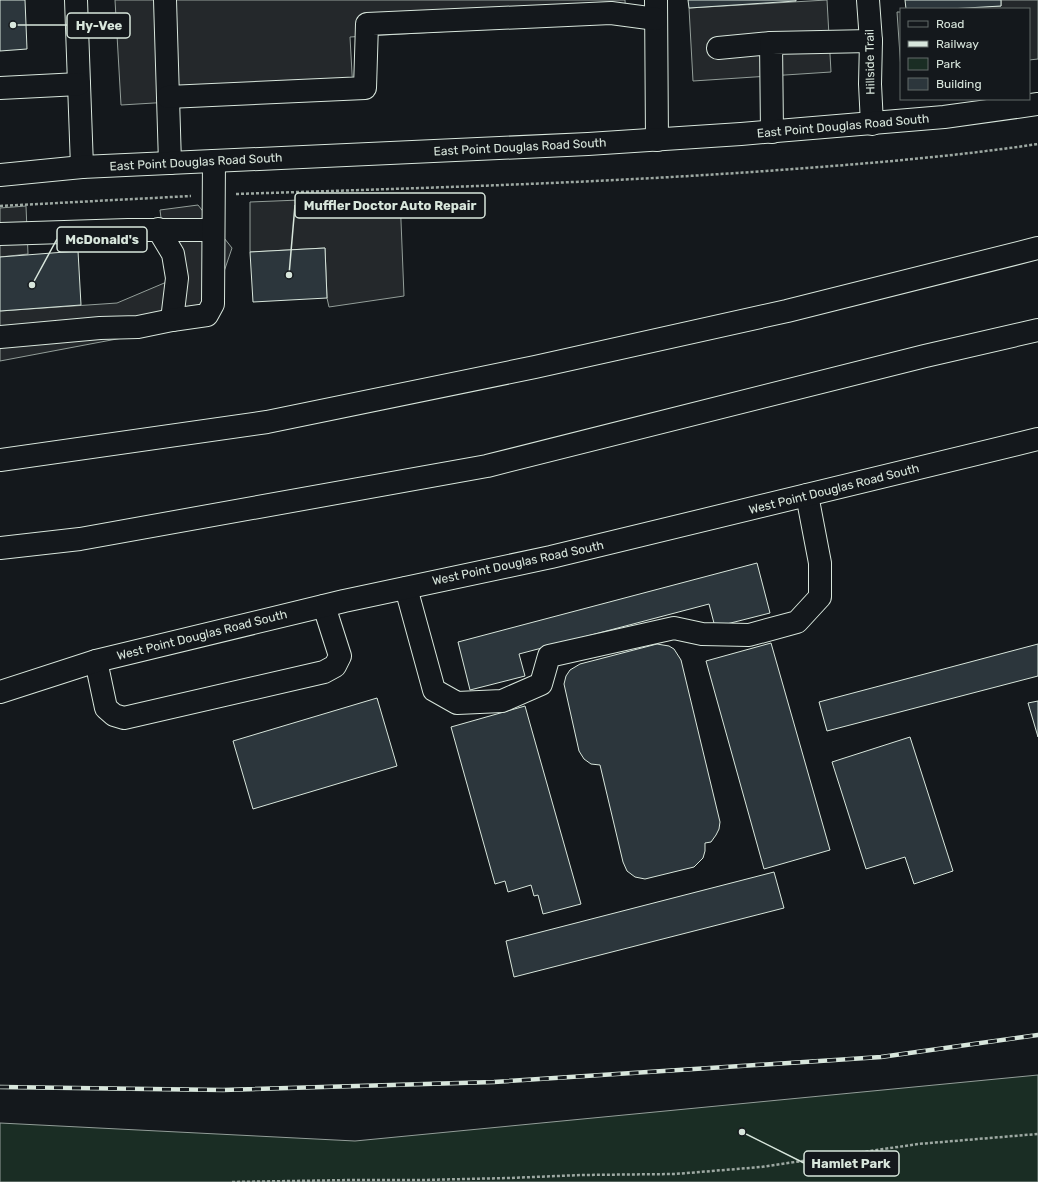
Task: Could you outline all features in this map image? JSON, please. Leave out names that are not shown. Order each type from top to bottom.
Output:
[{"type":"main road","points":[[76,0],[82,167]]},
{"type":"main road","points":[[165,0],[170,163]]},
{"type":"main road","name":"Hillside Trail","points":[[868,0],[871,41],[870,84],[872,124]]},
{"type":"main road","points":[[168,97],[365,88],[367,24],[656,10],[656,140]]},
{"type":"main road","points":[[718,48],[771,42],[871,41]]},
{"type":"main road","points":[[771,42],[772,132]]},
{"type":"main road","points":[[0,88],[79,84]]},
{"type":"main road","name":"East Point Douglas Road South","points":[[0,175],[82,167],[656,140],[872,124],[944,117],[1038,104]]},
{"type":"main road","points":[[0,337],[100,328],[138,327],[207,315],[213,304],[214,161]]},
{"type":"main road","points":[[0,234],[158,229],[213,230]]},
{"type":"main road","points":[[158,229],[173,254],[177,278],[172,320]]},
{"type":"main road","points":[[0,460],[267,422],[535,367],[787,311],[1038,248]]},
{"type":"main road","points":[[0,548],[80,539],[488,466],[925,356],[1038,330]]},
{"type":"main road","name":"West Point Douglas Road South","points":[[0,692],[96,661],[324,606],[551,557],[1038,439]]},
{"type":"main road","points":[[406,588],[434,690],[457,703],[502,702],[541,684],[549,656],[674,628],[702,634],[749,635],[797,622],[820,597],[820,563],[807,495]]},
{"type":"main road","points":[[96,661],[106,708],[114,716],[124,718],[324,672],[335,666],[340,656],[324,606]]},
{"type":"path","points":[[0,206],[214,195],[483,186],[696,176],[897,161],[1038,144]]},
{"type":"path","points":[[232,1182],[430,1180],[581,1174],[675,1174],[761,1167],[918,1144],[1038,1134]]},
{"type":"green space","points":[[1038,1075],[1038,1182],[0,1182],[0,1123],[355,1141]]},
{"type":"shaded area","points":[[115,0],[625,0],[626,21],[350,37],[353,91],[121,105]]},
{"type":"shaded area","points":[[827,0],[831,72],[693,81],[689,8]]},
{"type":"shaded area","points":[[1001,0],[1038,0],[1038,59],[1030,60],[1030,8],[966,8],[1001,6]]},
{"type":"shaded area","points":[[897,12],[900,12],[900,56]]},
{"type":"shaded area","points":[[400,196],[404,296],[329,307],[327,298],[325,248],[250,252],[250,202]]},
{"type":"shaded area","points":[[198,205],[232,248],[207,322],[0,361],[0,311],[117,303],[169,281],[160,210]]},
{"type":"shaded area","points":[[26,206],[28,254],[0,257],[0,208]]},
{"type":"building","points":[[0,0],[25,0],[27,49],[0,51]]},
{"type":"building","points":[[688,0],[796,0],[796,1],[689,8]]},
{"type":"building","points":[[905,0],[1001,0],[1001,6],[966,8],[906,8]]},
{"type":"building","points":[[325,248],[327,298],[253,302],[250,252]]},
{"type":"building","points":[[78,251],[81,305],[0,311],[0,257]]},
{"type":"building","points":[[757,563],[770,613],[715,627],[709,604],[519,654],[525,676],[470,690],[458,642]]},
{"type":"building","points":[[771,643],[830,850],[764,869],[706,661]]},
{"type":"building","points":[[657,644],[669,646],[674,649],[681,660],[720,822],[719,829],[711,842],[705,843],[703,858],[694,867],[645,879],[635,877],[627,871],[623,862],[600,765],[591,764],[584,759],[579,751],[564,684],[566,676],[570,670],[580,664]]},
{"type":"building","points":[[1038,644],[1038,676],[827,731],[819,702]]},
{"type":"building","points":[[377,698],[397,766],[253,809],[233,741]]},
{"type":"building","points":[[1038,701],[1038,737],[1028,703]]},
{"type":"building","points":[[525,706],[581,904],[543,914],[538,895],[534,896],[531,885],[508,892],[505,881],[495,884],[451,727]]},
{"type":"building","points":[[910,737],[953,871],[914,884],[905,857],[866,869],[832,762]]},
{"type":"building","points":[[774,872],[784,908],[514,977],[506,941]]},
{"type":"railway","points":[[0,1087],[223,1090],[494,1082],[881,1057],[1038,1035]]},
{"type":"place","name":"Hy-Vee","points":[[13,25]]},
{"type":"place","name":"Muffler Doctor Auto Repair","points":[[289,275]]},
{"type":"place","name":"McDonald's","points":[[32,285]]},
{"type":"place","name":"Hamlet Park","points":[[742,1132]]}]
